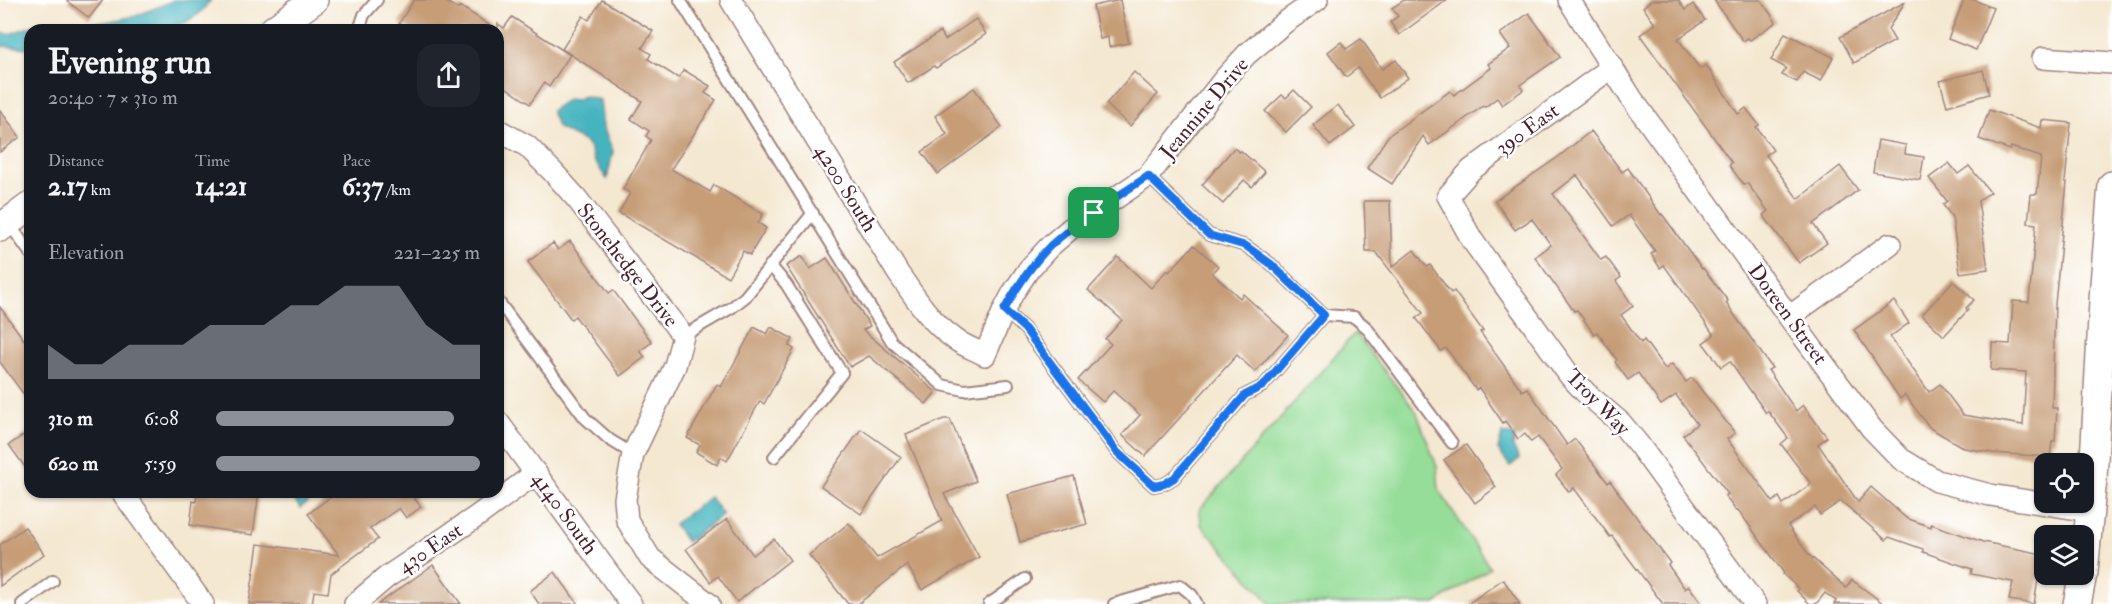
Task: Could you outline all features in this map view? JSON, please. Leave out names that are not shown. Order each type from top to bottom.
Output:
[{"type":"street","points":[[281,24],[314,0]]},
{"type":"street","name":"4200 South","points":[[731,0],[918,302],[933,321],[953,338],[985,355]]},
{"type":"street","name":"Jeannine Drive","points":[[985,355],[1004,310],[1029,269],[1050,246],[1148,176],[1225,78],[1247,54],[1316,0]]},
{"type":"street","name":"Doreen Street","points":[[1569,0],[1611,68],[1872,429],[1901,459],[1937,481],[1990,495],[2034,502]]},
{"type":"street","points":[[2043,58],[2112,63]]},
{"type":"street","name":"390 East","points":[[1448,196],[1472,170],[1611,68]]},
{"type":"street","name":"Stonehedge Drive","points":[[504,133],[527,146],[577,199],[683,336],[675,366],[633,454],[625,498],[627,520],[650,558],[709,604]]},
{"type":"street","points":[[2094,502],[2103,477],[2104,284],[2112,185]]},
{"type":"street","name":"Troy Way","points":[[1448,196],[1472,240],[1570,376],[1621,423],[1640,445],[1755,604]]},
{"type":"street","points":[[4,225],[24,210]]},
{"type":"street","points":[[1789,317],[1890,244]]},
{"type":"street","name":"4140 South","points":[[504,430],[631,604]]},
{"type":"street","name":"430 East","points":[[504,496],[536,473]]},
{"type":"street","points":[[126,498],[203,604]]},
{"type":"street","name":"430 East","points":[[355,604],[387,577],[502,498]]},
{"type":"street","points":[[2078,604],[2081,585]]},
{"type":"lane","points":[[361,24],[364,15],[377,0]]},
{"type":"lane","points":[[680,0],[892,342],[942,385],[964,390],[1008,385]]},
{"type":"lane","points":[[1148,176],[1209,235],[1246,246],[1271,264],[1324,315],[1354,317],[1365,327],[1452,443]]},
{"type":"lane","points":[[683,336],[731,308],[745,297],[813,213]]},
{"type":"lane","points":[[4,225],[24,247]]},
{"type":"lane","points":[[770,265],[786,284],[842,374],[774,457]]},
{"type":"lane","points":[[504,309],[585,418],[610,440],[633,454]]},
{"type":"lane","points":[[1004,310],[1025,329],[1117,452],[1154,486],[1164,484],[1174,478],[1245,395],[1263,386],[1324,315]]},
{"type":"lane","points":[[989,604],[1025,579]]},
{"type":"lane","points":[[22,604],[53,581]]},
{"type":"lane","points":[[1114,604],[1179,585],[1192,595],[1197,604]]},
{"type":"green space","points":[[1355,333],[1416,411],[1437,467],[1439,490],[1490,568],[1435,604],[1271,604],[1201,525],[1200,509]]},
{"type":"water","points":[[174,0],[211,0],[200,13],[180,24],[37,24],[42,22],[105,22],[136,16]]},
{"type":"water","points":[[24,29],[24,48],[0,46],[0,33],[10,34]]},
{"type":"water","points":[[585,96],[600,100],[603,127],[613,151],[607,179],[593,159],[591,150],[585,142],[558,128],[551,111],[568,99],[574,100]]},
{"type":"water","points":[[1502,433],[1515,436],[1513,447],[1519,459],[1510,466],[1498,450]]},
{"type":"water","points":[[710,497],[723,515],[687,542],[674,524]]},
{"type":"water","points":[[293,498],[314,498],[300,508]]},
{"type":"building","points":[[66,0],[103,0],[89,18]]},
{"type":"building","points":[[414,0],[443,0],[458,9],[460,6],[488,24],[401,24],[399,23]]},
{"type":"building","points":[[602,0],[653,31],[642,48],[651,54],[648,59],[678,78],[684,70],[710,86],[705,93],[716,100],[671,169],[710,192],[714,185],[763,214],[758,223],[766,228],[750,255],[743,251],[728,277],[619,213],[630,193],[623,189],[651,140],[646,136],[649,131],[631,119],[642,101],[562,49],[583,16],[589,20]]},
{"type":"building","points":[[1120,0],[1129,43],[1109,47],[1108,37],[1100,39],[1093,6]]},
{"type":"building","points":[[1404,0],[1447,0],[1399,35],[1390,22],[1398,16],[1392,8]]},
{"type":"building","points":[[1652,0],[1678,0],[1685,10],[1693,4],[1705,20],[1678,39],[1700,69],[1706,65],[1738,114],[1746,108],[1759,125],[1756,127],[1773,150],[1766,155],[1798,199],[1840,166],[1858,190],[1813,224],[1827,243],[1799,263],[1763,215],[1768,211],[1747,183],[1744,185],[1729,165],[1732,163],[1640,35],[1655,24],[1643,7]]},
{"type":"building","points":[[1714,0],[1761,0],[1776,22],[1750,40],[1748,38],[1743,41]]},
{"type":"building","points":[[1964,0],[1974,0],[1993,8],[1976,50],[1948,39]]},
{"type":"building","points":[[1905,2],[1888,29],[1895,41],[1854,63],[1840,37]]},
{"type":"building","points":[[1529,13],[1560,57],[1520,85],[1523,90],[1502,105],[1497,98],[1429,145],[1423,136],[1392,184],[1367,168],[1388,136],[1450,91],[1454,95],[1491,68],[1488,64],[1510,48],[1500,34]]},
{"type":"building","points":[[512,17],[570,55],[549,87],[544,83],[530,104],[504,86],[504,28]]},
{"type":"building","points":[[976,19],[986,34],[936,68],[934,66],[908,83],[894,62],[940,32],[945,40]]},
{"type":"building","points":[[1785,33],[1833,57],[1821,81],[1803,72],[1797,82],[1782,75],[1786,68],[1771,60]]},
{"type":"building","points":[[1361,39],[1382,69],[1396,60],[1408,78],[1380,98],[1358,68],[1346,77],[1328,52],[1341,42],[1346,49]]},
{"type":"building","points":[[1983,70],[1989,94],[1947,106],[1940,81]]},
{"type":"building","points":[[1134,72],[1158,94],[1130,126],[1106,104]]},
{"type":"building","points":[[974,88],[1002,127],[938,174],[922,152],[947,134],[935,116]]},
{"type":"building","points":[[1294,90],[1311,107],[1286,132],[1265,111],[1282,95],[1286,98]]},
{"type":"building","points":[[1338,105],[1355,127],[1330,146],[1313,125]]},
{"type":"building","points":[[0,110],[20,137],[0,152]]},
{"type":"building","points":[[1989,110],[2041,128],[2042,120],[2071,123],[2055,304],[2052,408],[2057,408],[2055,441],[2052,441],[2050,453],[2034,453],[2034,456],[1964,448],[1930,428],[1905,395],[1900,399],[1854,330],[1894,301],[1909,323],[1890,337],[1929,392],[1940,384],[1963,415],[2023,425],[2026,372],[1991,370],[1992,343],[2010,344],[2013,301],[2029,302],[2036,224],[2028,223],[2031,194],[2037,194],[2041,157],[2011,147],[2010,150],[1979,139]]},
{"type":"building","points":[[1591,131],[1622,172],[1628,168],[1661,215],[1728,301],[1726,303],[1772,368],[1768,370],[1796,411],[1803,405],[1827,437],[1818,444],[1858,502],[1871,487],[1906,518],[1983,542],[2034,552],[2034,585],[2037,585],[2034,604],[2009,600],[2013,582],[1971,574],[1972,569],[1923,552],[1923,549],[1889,537],[1886,540],[1841,501],[1820,515],[1815,507],[1788,526],[1808,554],[1846,588],[1852,580],[1884,604],[1834,604],[1836,601],[1825,593],[1816,604],[1810,604],[1797,591],[1799,589],[1783,574],[1738,510],[1736,511],[1725,496],[1728,494],[1683,435],[1697,424],[1676,395],[1661,405],[1638,373],[1628,380],[1597,332],[1594,334],[1577,310],[1574,311],[1535,257],[1551,245],[1532,219],[1515,230],[1495,201]],"holes":[[[1577,175],[1613,226],[1629,215],[1655,251],[1651,254],[1660,268],[1664,265],[1714,335],[1703,343],[1721,367],[1730,361],[1766,413],[1768,411],[1788,438],[1781,444],[1811,484],[1783,504],[1779,497],[1773,502],[1727,439],[1735,433],[1692,378],[1686,382],[1672,364],[1665,369],[1644,340],[1641,343],[1621,315],[1633,306],[1616,281],[1621,277],[1606,257],[1601,260],[1553,194]]]},
{"type":"building","points":[[1878,140],[1906,145],[1905,154],[1924,157],[1920,180],[1873,172]]},
{"type":"building","points":[[1234,148],[1241,151],[1265,172],[1252,187],[1244,180],[1223,204],[1202,185]]},
{"type":"building","points":[[1949,163],[1958,174],[1969,166],[1990,192],[1978,201],[1988,269],[1960,273],[1952,217],[1943,205],[1947,201],[1929,178]]},
{"type":"building","points":[[1364,201],[1390,201],[1392,267],[1414,250],[1427,267],[1430,265],[1451,293],[1454,291],[1522,391],[1527,388],[1567,445],[1575,439],[1608,483],[1610,481],[1670,563],[1668,565],[1685,589],[1689,586],[1702,604],[1663,604],[1574,488],[1569,492],[1556,475],[1562,469],[1538,437],[1531,442],[1525,434],[1518,439],[1505,421],[1503,423],[1479,388],[1476,390],[1446,348],[1441,351],[1416,318],[1423,313],[1376,252],[1366,252]]},
{"type":"building","points":[[570,241],[609,293],[613,290],[652,342],[640,351],[645,357],[620,376],[575,316],[571,319],[528,262],[553,243],[558,250]]},
{"type":"building","points":[[1194,245],[1218,266],[1212,273],[1240,298],[1243,294],[1288,335],[1255,372],[1237,355],[1145,456],[1122,435],[1140,415],[1113,391],[1103,402],[1078,380],[1111,344],[1105,339],[1122,320],[1088,290],[1118,257],[1151,288]]},
{"type":"building","points":[[802,256],[810,269],[827,258],[870,326],[863,330],[936,392],[926,404],[869,356],[850,367],[786,266]]},
{"type":"building","points":[[1953,281],[1974,300],[1944,336],[1922,315]]},
{"type":"building","points":[[0,307],[24,340],[24,395],[0,362]]},
{"type":"building","points":[[754,327],[767,334],[771,327],[793,339],[789,346],[794,349],[764,404],[760,401],[727,461],[721,457],[717,465],[696,452],[700,445],[687,438],[717,384],[721,387]]},
{"type":"building","points":[[944,419],[950,419],[976,481],[944,494],[979,557],[922,590],[907,565],[858,604],[848,604],[809,555],[849,523],[877,558],[942,521],[906,435]]},
{"type":"building","points":[[861,429],[901,457],[861,514],[821,486]]},
{"type":"building","points":[[24,435],[24,466],[9,445]]},
{"type":"building","points":[[1466,445],[1496,487],[1475,503],[1444,460]]},
{"type":"building","points":[[1074,476],[1087,524],[1020,542],[1007,494]]},
{"type":"building","points":[[196,498],[258,498],[253,535],[190,525],[193,501],[196,502]]},
{"type":"building","points":[[329,498],[414,498],[421,507],[406,518],[399,508],[370,529],[378,539],[331,574],[328,593],[314,591],[312,604],[249,604],[258,544],[339,555],[308,514]]},
{"type":"building","points":[[727,519],[753,555],[774,539],[790,560],[737,602],[718,576],[710,582],[686,549]]},
{"type":"building","points":[[25,527],[44,554],[0,586],[0,545]]},
{"type":"building","points":[[433,565],[461,604],[378,604]]},
{"type":"building","points":[[555,572],[578,604],[539,604],[530,591]]},
{"type":"building","points":[[1503,579],[1520,604],[1468,604]]},
{"type":"route","points":[[1148,176],[1209,235],[1246,246],[1271,264],[1324,315],[1263,386],[1245,395],[1174,478],[1164,484],[1154,486],[1117,452],[1025,329],[1004,310],[1029,269],[1050,246],[1094,213],[1148,176]]}]
